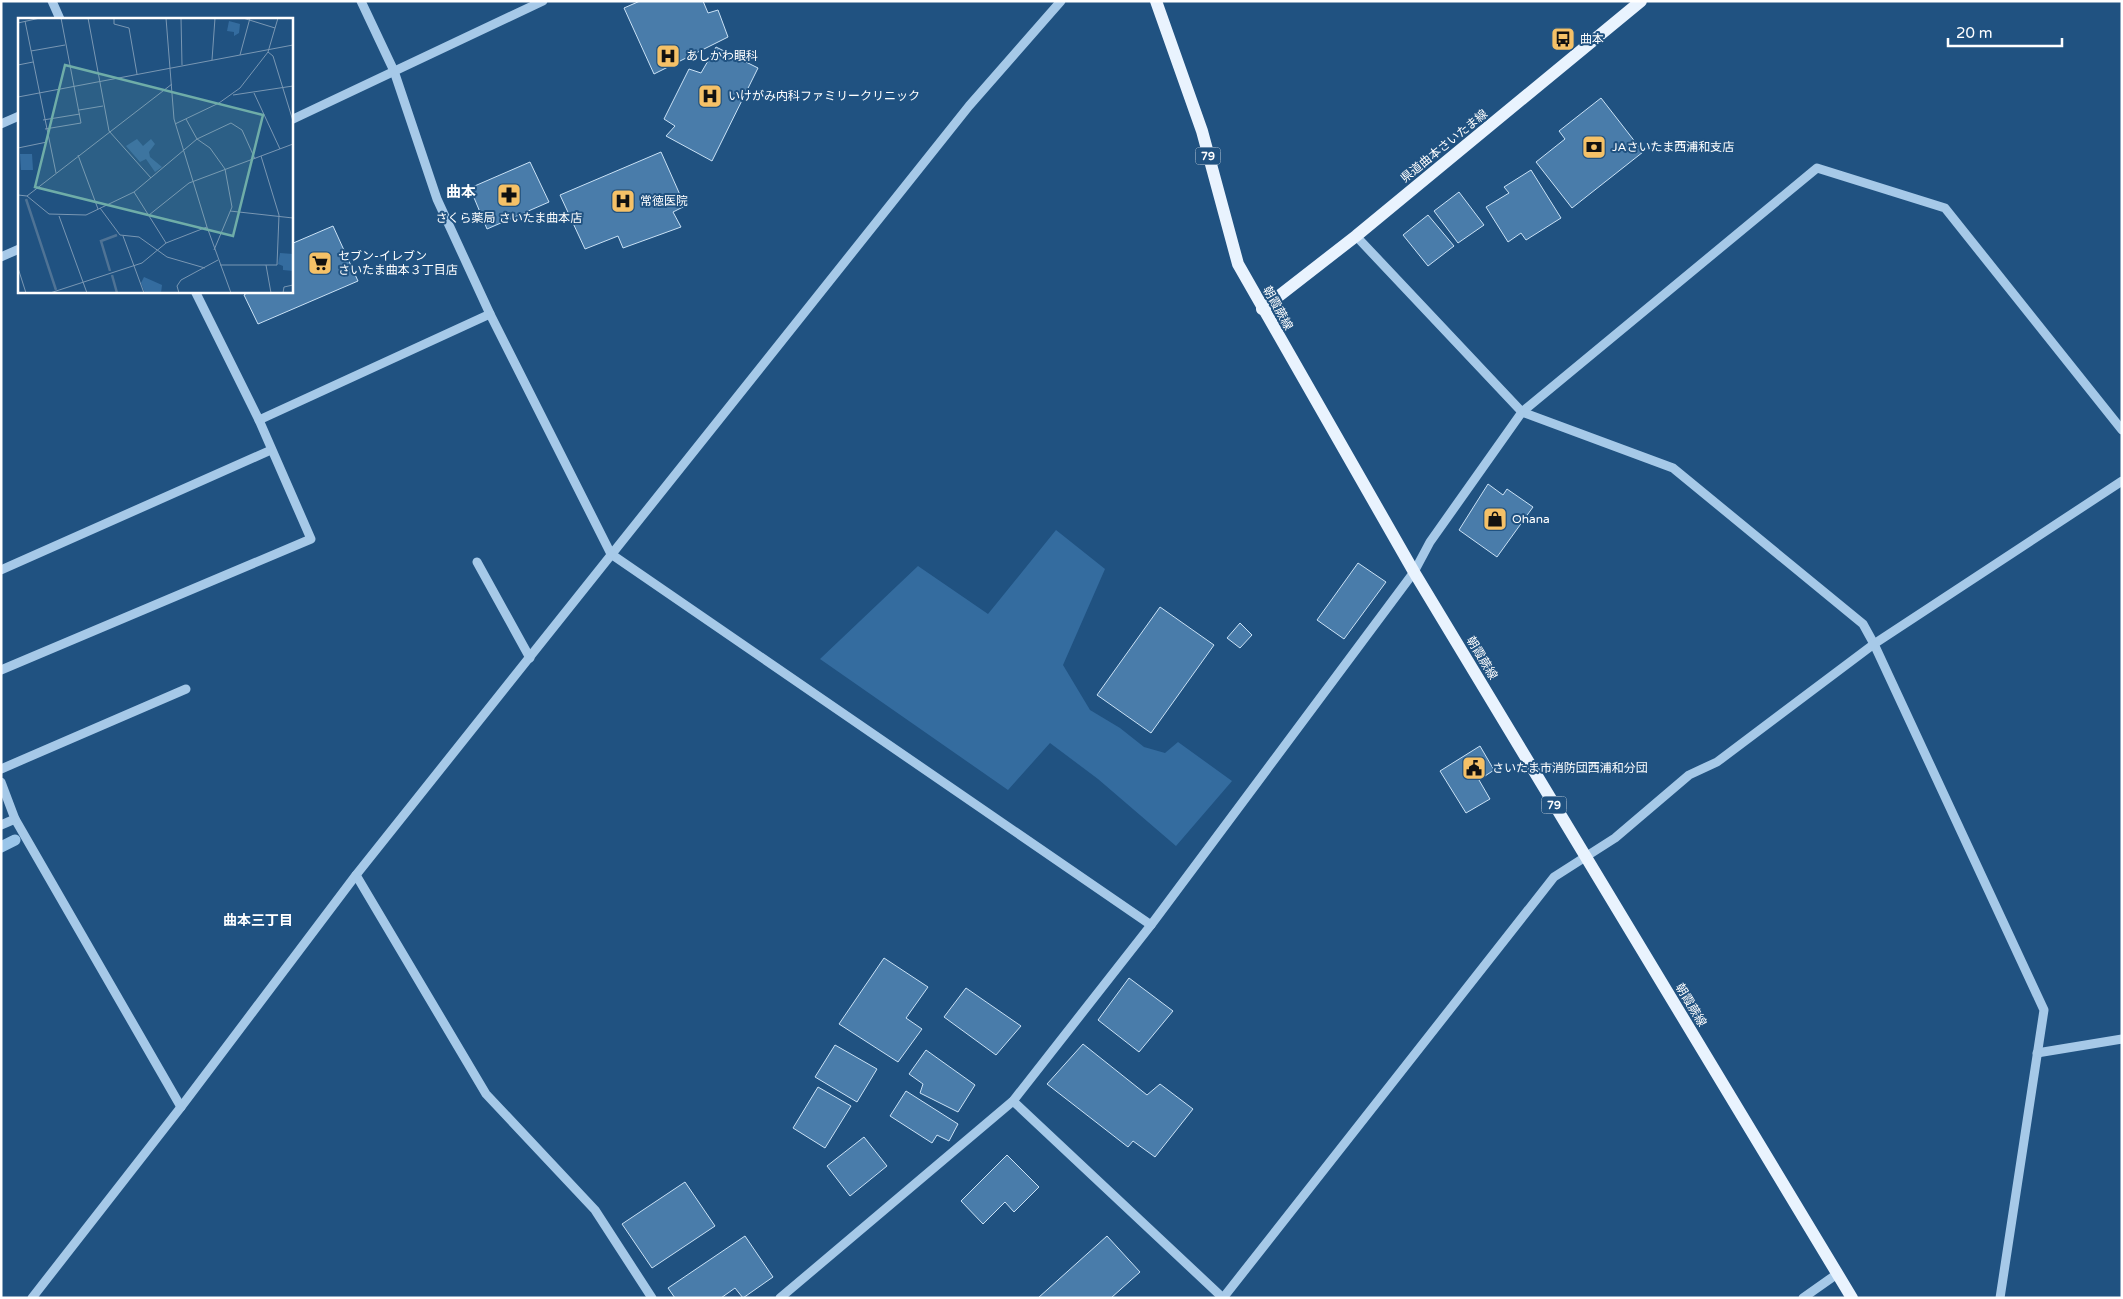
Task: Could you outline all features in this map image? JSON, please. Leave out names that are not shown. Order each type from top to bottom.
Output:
[{"type":"main road","name":"朝霞蕨線","points":[[1156,1],[1202,132],[1238,264],[1262,309],[1414,572],[1852,1298]]},
{"type":"main road","name":"県道曲本さいたま線","points":[[1262,309],[1356,236],[1635,3]]},
{"type":"street","points":[[52,1],[60,18]]},
{"type":"street","points":[[361,1],[394,71],[436,199],[490,314],[611,554],[1152,925]]},
{"type":"street","points":[[292,120],[543,1]]},
{"type":"street","points":[[32,1298],[181,1107],[356,875],[969,106],[1062,1]]},
{"type":"street","points":[[1,124],[18,116]]},
{"type":"street","points":[[780,1298],[1013,1101],[1152,925],[1414,572],[1430,542],[1522,412],[1817,168],[1945,208],[2122,430]]},
{"type":"street","points":[[1356,236],[1522,412],[1673,468],[1863,624],[2044,1010],[2000,1298]]},
{"type":"street","points":[[1,257],[18,249]]},
{"type":"street","points":[[1,670],[311,538],[258,420],[195,292]]},
{"type":"street","points":[[258,420],[490,314]]},
{"type":"street","points":[[1,570],[271,450]]},
{"type":"street","points":[[1013,1101],[1223,1298],[1554,877],[1615,838],[1690,775],[1717,762],[1874,644],[2122,481]]},
{"type":"street","points":[[477,562],[530,658]]},
{"type":"street","points":[[1,768],[186,689]]},
{"type":"street","points":[[1,782],[15,819],[181,1107]]},
{"type":"street","points":[[1,825],[15,819]]},
{"type":"street","points":[[356,875],[486,1094],[595,1210],[652,1298]]},
{"type":"street","points":[[2037,1053],[2122,1039]]},
{"type":"street","points":[[1804,1298],[1837,1274]]},
{"type":"shaded area","points":[[1056,530],[1105,569],[1063,665],[1090,710],[1120,728],[1144,747],[1165,753],[1178,742],[1232,781],[1176,846],[1098,779],[1050,743],[1008,790],[820,659],[918,566],[988,614]]},
{"type":"building","name":"あしかわ眼科","points":[[640,1],[703,1],[708,13],[718,10],[728,37],[654,74],[624,8]]},
{"type":"building","name":"いけがみ内科ファミリークリニック","points":[[716,47],[758,68],[712,161],[666,136],[675,126],[664,119],[689,69],[701,73]]},
{"type":"building","points":[[1601,98],[1643,152],[1572,208],[1536,162],[1565,139],[1559,131]]},
{"type":"building","name":"常徳医院","points":[[661,152],[685,206],[673,212],[681,227],[623,248],[618,236],[585,249],[560,195]]},
{"type":"building","name":"さくら薬局 さいたま曲本店","points":[[530,162],[549,202],[487,229],[470,188]]},
{"type":"building","points":[[1531,170],[1561,218],[1526,240],[1521,233],[1508,242],[1486,207],[1509,193],[1504,187]]},
{"type":"building","points":[[1459,192],[1484,225],[1458,243],[1434,211]]},
{"type":"building","points":[[1428,215],[1454,246],[1428,266],[1403,235]]},
{"type":"building","name":"セブン-イレブン さいたま曲本３丁目店","points":[[333,226],[358,281],[258,324],[244,295],[248,292],[292,292],[292,244]]},
{"type":"building","name":"Ohana","points":[[1488,484],[1503,495],[1507,489],[1533,507],[1497,557],[1459,530]]},
{"type":"building","points":[[1358,563],[1386,582],[1344,639],[1317,620]]},
{"type":"building","points":[[1160,607],[1214,645],[1151,733],[1097,695]]},
{"type":"building","points":[[1240,623],[1252,635],[1240,648],[1227,638]]},
{"type":"building","points":[[1480,746],[1494,770],[1479,780],[1490,799],[1466,813],[1440,771]]},
{"type":"building","points":[[884,958],[928,987],[906,1018],[922,1029],[898,1062],[839,1024]]},
{"type":"building","points":[[1129,978],[1173,1011],[1139,1052],[1098,1020]]},
{"type":"building","points":[[966,988],[1021,1026],[996,1055],[944,1017]]},
{"type":"building","points":[[1083,1044],[1147,1095],[1160,1084],[1193,1109],[1155,1157],[1133,1141],[1128,1147],[1047,1084]]},
{"type":"building","points":[[835,1045],[877,1069],[857,1102],[815,1077]]},
{"type":"building","points":[[926,1050],[975,1085],[958,1112],[920,1093],[923,1084],[909,1074]]},
{"type":"building","points":[[818,1087],[851,1106],[825,1148],[793,1128]]},
{"type":"building","points":[[906,1091],[958,1124],[949,1141],[937,1135],[932,1143],[890,1116]]},
{"type":"building","points":[[864,1137],[887,1166],[850,1196],[827,1166]]},
{"type":"building","points":[[1007,1155],[1039,1187],[1014,1212],[1005,1202],[983,1224],[961,1201]]},
{"type":"building","points":[[685,1182],[715,1226],[652,1268],[622,1224]]},
{"type":"building","points":[[745,1236],[773,1277],[743,1298],[735,1288],[721,1298],[675,1298],[668,1288]]},
{"type":"building","points":[[1107,1236],[1140,1272],[1111,1298],[1038,1298]]},
{"type":"waterway","points":[[1,847],[15,840]]},
{"type":"place","name":"曲本","points":[[1563,39]]},
{"type":"place","name":"あしかわ眼科","points":[[668,56]]},
{"type":"place","name":"いけがみ内科ファミリークリニック","points":[[710,96]]},
{"type":"place","name":"JAさいたま西浦和支店","points":[[1594,147]]},
{"type":"place","name":"さくら薬局 さいたま曲本店","points":[[509,195]]},
{"type":"place","name":"常徳医院","points":[[623,201]]},
{"type":"place","name":"セブン-イレブン さいたま曲本３丁目店","points":[[320,263]]},
{"type":"place","name":"Ohana","points":[[1495,519]]},
{"type":"place","name":"さいたま市消防団西浦和分団","points":[[1474,768]]},
{"type":"district","name":"曲本","points":[[461,192]]},
{"type":"district","name":"曲本三丁目","points":[[258,920]]}]
